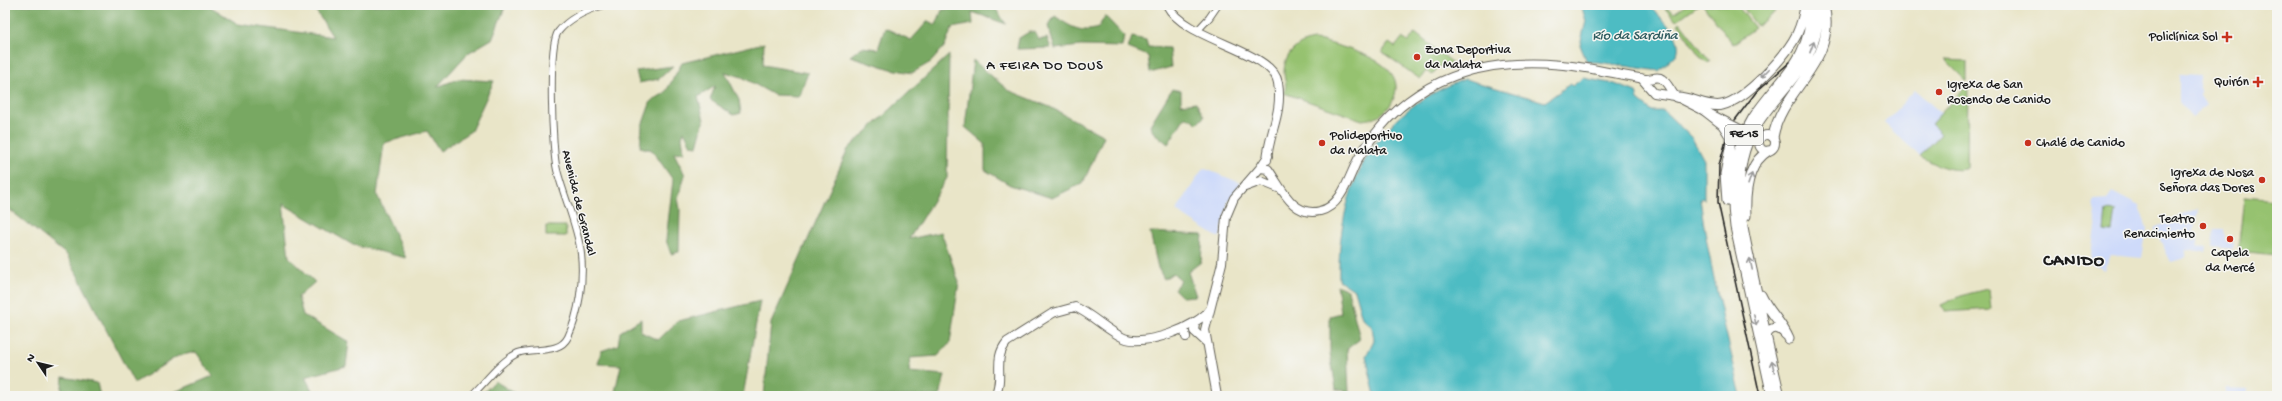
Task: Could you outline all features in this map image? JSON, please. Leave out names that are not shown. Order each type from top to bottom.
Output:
[{"type":"highway","points":[[1676,96],[1715,106],[1737,99],[1757,82],[1789,46],[1802,20],[1805,5]]},
{"type":"highway","name":"FE-15","points":[[1780,396],[1732,204],[1733,172],[1737,154],[1752,120],[1801,55],[1808,37],[1811,5]]},
{"type":"highway","name":"FE-15","points":[[1772,396],[1751,283],[1738,190],[1746,150],[1761,119],[1808,58],[1815,41],[1819,18],[1818,5]]},
{"type":"highway","points":[[1773,137],[1785,110],[1824,45],[1828,27],[1824,5]]},
{"type":"highway","points":[[1705,111],[1723,125],[1730,136],[1725,174],[1732,234],[1751,283],[1765,304],[1784,326],[1789,339],[1777,328],[1771,329],[1766,336]]},
{"type":"highway","points":[[1747,246],[1745,200],[1748,184],[1758,161],[1768,151]]},
{"type":"main road","points":[[1167,5],[1177,19],[1197,31],[1261,62],[1276,75],[1280,109],[1264,171],[1263,182]]},
{"type":"main road","points":[[1264,171],[1292,203],[1304,210],[1313,213],[1328,208],[1339,197],[1366,147],[1396,111],[1434,85],[1478,67],[1507,63],[1544,63],[1572,66],[1641,78],[1662,78],[1676,96]]},
{"type":"main road","points":[[1641,78],[1654,93],[1676,96],[1757,138],[1761,148],[1768,151],[1774,147],[1773,137],[1766,135],[1757,138]]},
{"type":"main road","points":[[1650,88],[1652,79]]},
{"type":"main road","points":[[1661,93],[1666,85]]},
{"type":"main road","points":[[1264,171],[1257,178],[1282,191]]},
{"type":"main road","points":[[995,396],[1000,386],[998,359],[1002,348],[1007,342],[1062,309],[1075,307],[1118,335],[1132,340],[1147,340],[1199,328],[1210,310],[1223,256],[1226,217],[1232,202],[1240,190],[1264,171]]},
{"type":"main road","points":[[1240,190],[1248,185],[1263,182]]},
{"type":"main road","points":[[1199,328],[1206,342],[1217,396]]},
{"type":"street","name":"Avenida de Grandal","points":[[471,396],[512,356],[524,351],[559,346],[565,342],[570,332],[578,298],[581,259],[553,151],[552,92],[555,44],[558,32],[571,20],[583,12],[604,5]]},
{"type":"street","points":[[1197,31],[1218,5]]},
{"type":"shaded area","points":[[2179,74],[2200,75],[2200,96],[2207,105],[2192,117],[2179,102]]},
{"type":"shaded area","points":[[1915,90],[1941,113],[1931,124],[1941,133],[1920,156],[1884,123]]},
{"type":"shaded area","points":[[1203,168],[1241,183],[1228,202],[1220,237],[1217,237],[1176,211]]},
{"type":"shaded area","points":[[2112,192],[2139,206],[2147,228],[2142,258],[2110,255],[2104,270],[2090,262],[2096,220],[2093,203],[2094,200],[2107,199]]},
{"type":"shaded area","points":[[2198,208],[2192,240],[2198,239],[2198,246],[2207,247],[2206,252],[2186,250],[2185,258],[2171,262],[2154,228]]},
{"type":"shaded area","points":[[2214,229],[2224,229],[2225,241],[2234,242],[2233,249],[2212,247]]},
{"type":"shaded area","points":[[2225,388],[2248,389],[2247,396],[2225,396]]},
{"type":"green space","points":[[9,5],[208,5],[238,24],[333,37],[312,5],[506,5],[492,39],[468,53],[437,87],[458,79],[494,81],[471,131],[440,151],[427,131],[384,143],[377,195],[406,258],[353,245],[283,204],[289,257],[315,282],[298,297],[303,315],[349,342],[346,366],[305,377],[315,396],[165,396],[213,376],[196,352],[178,356],[134,383],[67,255],[5,206],[5,13]]},
{"type":"green space","points":[[974,5],[993,5],[1006,24],[972,12],[973,24],[952,28],[945,46],[931,62],[912,73],[891,69],[850,56],[862,47],[878,49],[885,28],[911,40],[928,21],[936,25],[942,10]]},
{"type":"green space","points":[[1662,5],[1674,13],[1686,5],[1698,5],[1676,21]]},
{"type":"green space","points":[[1703,5],[1737,5],[1755,28],[1733,44]]},
{"type":"green space","points":[[1741,5],[1770,5],[1775,12],[1757,26]]},
{"type":"green space","points":[[1055,16],[1075,28],[1092,30],[1098,28],[1105,16],[1124,36],[1122,47],[1081,46],[1055,49],[1048,26]]},
{"type":"green space","points":[[1680,22],[1710,61],[1707,62],[1701,58],[1678,24]]},
{"type":"green space","points":[[1029,32],[1035,32],[1039,40],[1047,38],[1051,48],[1017,49],[1019,38]]},
{"type":"green space","name":"Zona Deportiva da Malata","points":[[1415,33],[1452,62],[1447,69],[1439,66],[1432,75],[1426,71],[1420,79],[1382,52],[1389,43],[1395,47],[1402,38],[1408,42]]},
{"type":"green space","points":[[1132,37],[1146,40],[1148,47],[1169,48],[1171,67],[1150,73],[1148,56],[1128,48]]},
{"type":"green space","name":"Zona Deportiva da Malata","points":[[1314,40],[1361,53],[1386,67],[1393,77],[1396,88],[1392,102],[1383,113],[1375,117],[1362,120],[1284,93],[1286,84],[1284,72],[1286,60],[1289,54],[1297,46]]},
{"type":"green space","points":[[764,43],[763,65],[808,73],[799,96],[774,95],[742,77],[725,72],[739,100],[741,113],[734,115],[710,100],[715,86],[698,97],[704,120],[697,146],[691,145],[684,131],[682,137],[684,152],[674,153],[685,175],[678,198],[680,209],[679,252],[671,254],[666,240],[673,180],[652,150],[640,147],[642,126],[651,101],[665,93],[682,63]]},
{"type":"green space","points":[[949,55],[947,178],[909,239],[941,232],[959,282],[950,343],[938,356],[910,358],[909,372],[945,375],[940,396],[764,396],[771,323],[848,149]]},
{"type":"green space","points":[[973,60],[1008,90],[1050,107],[1104,136],[1083,183],[1052,198],[1010,185],[985,170],[985,144],[965,127]]},
{"type":"green space","points":[[1945,60],[1967,61],[1967,82]]},
{"type":"green space","points":[[673,66],[659,79],[639,83],[636,71]]},
{"type":"green space","points":[[1968,84],[1967,168],[1956,170],[1950,169],[1920,156],[1941,134],[1931,124]]},
{"type":"green space","points":[[1172,89],[1181,91],[1181,104],[1196,102],[1204,117],[1197,124],[1194,120],[1185,117],[1168,144],[1153,132],[1150,125]]},
{"type":"green space","points":[[2244,197],[2277,200],[2277,255],[2238,251]]},
{"type":"green space","points":[[2106,210],[2115,211],[2112,232],[2104,231]]},
{"type":"green space","points":[[546,226],[566,226],[566,236],[546,236]]},
{"type":"green space","points":[[1150,232],[1203,235],[1201,262],[1188,272],[1196,296],[1182,297],[1174,289],[1181,280],[1173,273],[1164,279],[1158,268]]},
{"type":"green space","points":[[1337,285],[1348,290],[1360,339],[1347,349],[1349,392],[1336,389],[1330,353],[1330,316],[1341,313]]},
{"type":"green space","points":[[1987,289],[1989,290],[1991,309],[1945,312],[1941,305],[1960,296]]},
{"type":"green space","points":[[760,301],[743,396],[614,396],[621,365],[598,364],[601,351],[618,345],[620,332],[641,319],[641,332],[658,340],[678,321]]},
{"type":"green space","points":[[63,377],[97,383],[100,396],[61,396]]},
{"type":"green space","points":[[495,381],[519,396],[480,396]]},
{"type":"water","name":"Río da Sardiña","points":[[1581,5],[1648,5],[1670,27],[1677,40],[1677,54],[1659,71],[1598,62],[1587,62],[1580,45],[1586,21]]},
{"type":"water","points":[[1583,78],[1615,84],[1636,92],[1638,100],[1652,111],[1664,111],[1692,138],[1704,160],[1704,200],[1702,198],[1700,199],[1718,298],[1741,396],[1375,396],[1366,356],[1374,340],[1372,327],[1362,318],[1354,290],[1339,280],[1340,246],[1345,214],[1354,184],[1367,157],[1384,133],[1406,111],[1433,93],[1465,79],[1545,102],[1570,84],[1572,86]]},
{"type":"railway","points":[[1735,120],[1757,91],[1790,62]]},
{"type":"railway","points":[[1726,141],[1719,165],[1718,202],[1760,396]]},
{"type":"place","name":"Policlínica Sol","points":[[2227,37]]},
{"type":"place","name":"Zona Deportiva da Malata","points":[[1417,57]]},
{"type":"place","name":"Quirón","points":[[2258,82]]},
{"type":"place","name":"Igrexa de San Rosendo de Canido","points":[[1939,92]]},
{"type":"place","name":"Polideportivo da Malata","points":[[1322,143]]},
{"type":"place","name":"Chalé de Canido","points":[[2028,143]]},
{"type":"place","name":"Igrexa de Nosa Señora das Dores","points":[[2262,180]]},
{"type":"place","name":"Teatro Renacimiento","points":[[2203,226]]},
{"type":"place","name":"Capela da Mercé","points":[[2230,239]]},
{"type":"district","name":"A FEIRA DO DOUS","points":[[1045,66]]},
{"type":"district","name":"CANIDO","points":[[2074,262]]}]
